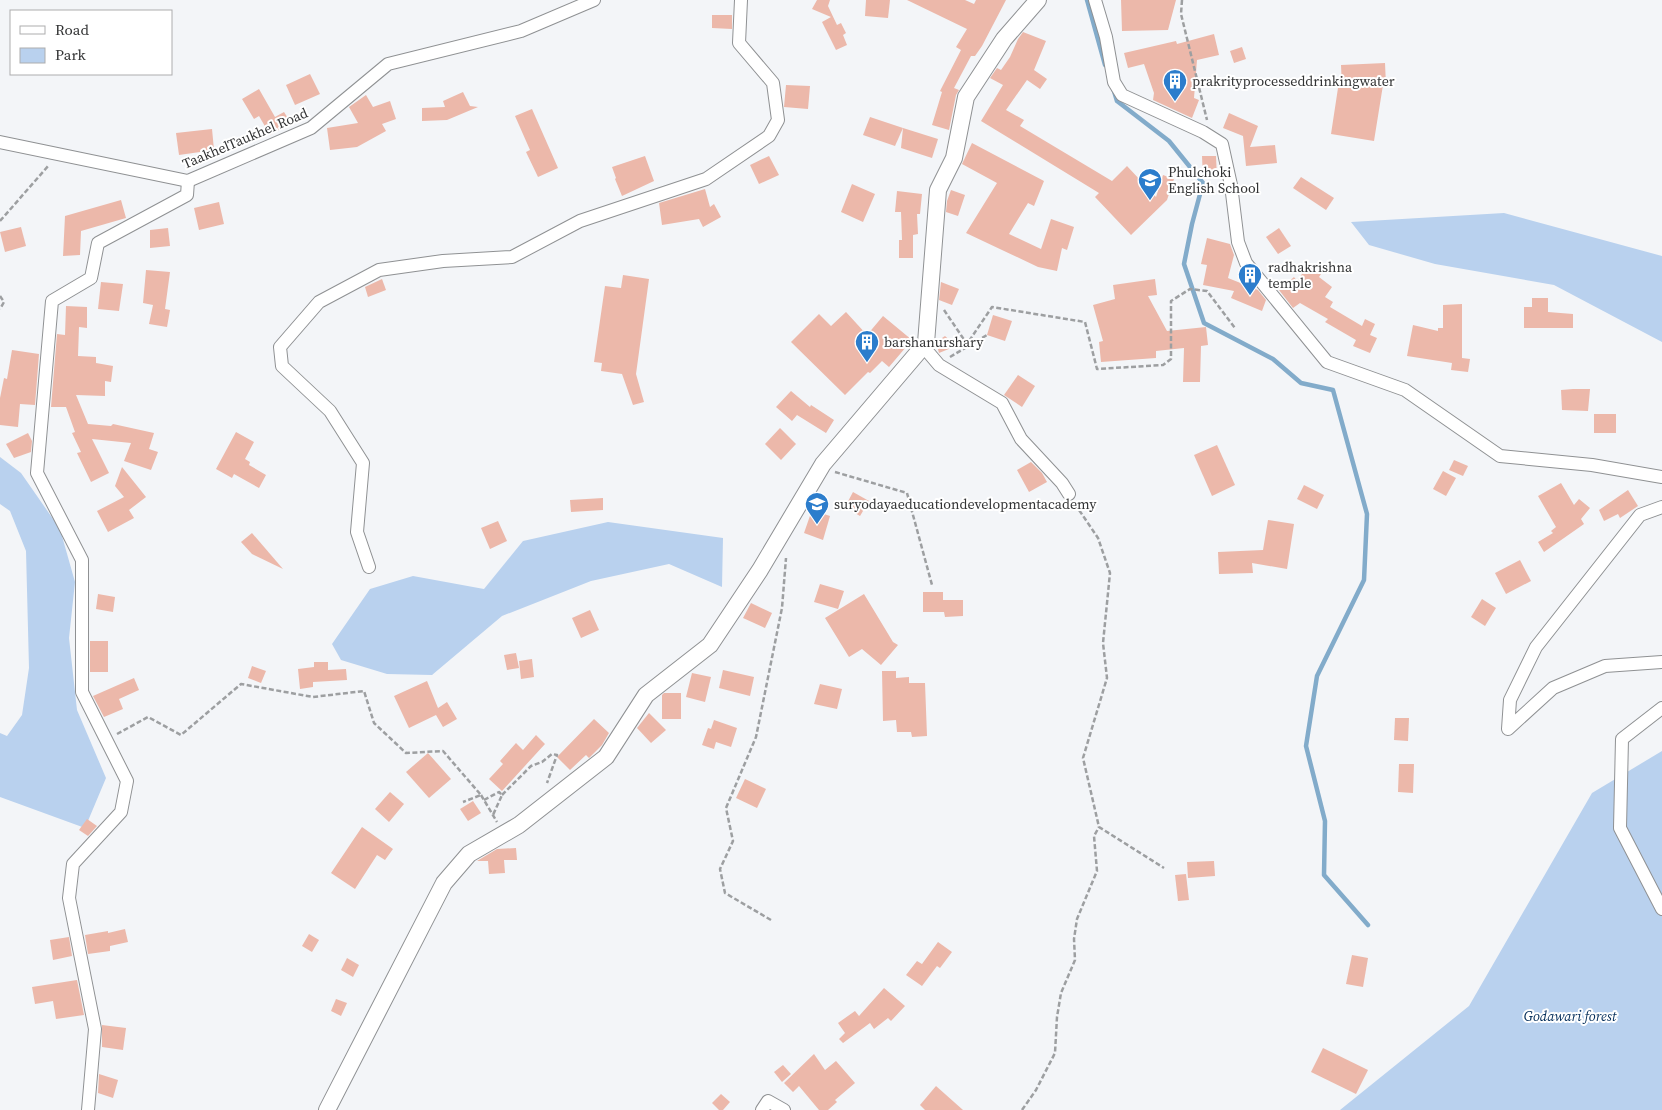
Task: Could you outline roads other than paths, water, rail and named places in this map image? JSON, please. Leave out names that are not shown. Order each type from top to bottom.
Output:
[{"type":"street","name":"TaakhelTaukhel Road","points":[[0,142],[188,182],[311,128],[388,64],[521,30],[594,0]]},
{"type":"street","points":[[369,567],[358,532],[363,463],[330,411],[282,366],[280,348],[319,302],[379,270],[443,260],[512,257],[580,221],[706,179],[770,136],[778,120],[773,83],[739,43],[741,0]]},
{"type":"street","points":[[1038,0],[1004,39],[966,97],[954,158],[938,190],[926,343],[928,352],[939,365],[1002,403],[1021,439],[1062,483],[1069,494]]},
{"type":"street","points":[[1095,0],[1106,37],[1114,82],[1122,95],[1211,136],[1222,144],[1231,185],[1238,242],[1246,263],[1327,362],[1406,390],[1500,456],[1592,465],[1662,477]]},
{"type":"street","points":[[88,1110],[95,1029],[69,898],[73,864],[121,812],[127,781],[82,692],[82,560],[37,473],[52,301],[91,278],[98,242],[187,194],[188,182]]},
{"type":"street","points":[[327,1110],[444,883],[469,854],[519,826],[606,758],[646,695],[710,645],[829,457],[926,343]]},
{"type":"street","points":[[1662,507],[1640,515],[1536,647],[1510,700],[1508,729],[1553,688],[1605,666],[1662,662]]},
{"type":"street","points":[[1662,708],[1622,739],[1620,828],[1662,909]]},
{"type":"street","points":[[762,1110],[768,1101],[780,1106],[784,1110]]},
{"type":"waterway","points":[[1087,0],[1105,65]]},
{"type":"waterway","points":[[1114,91],[1117,101],[1169,141],[1203,183],[1184,264],[1204,323],[1273,359],[1301,383],[1333,390],[1367,514],[1364,580],[1317,676],[1306,746],[1325,821],[1324,875],[1368,925]]},
{"type":"place","name":"prakrityprocesseddrinkingwater","points":[[1175,102]]},
{"type":"place","name":"Phulchoki English School","points":[[1150,201]]},
{"type":"place","name":"radhakrishna temple","points":[[1250,296]]},
{"type":"place","name":"barshanurshary","points":[[867,363]]},
{"type":"place","name":"suryodayaeducationdevelopmentacademy","points":[[817,525]]},
{"type":"park label","name":"Godawari forest","points":[[1570,1016]]}]
